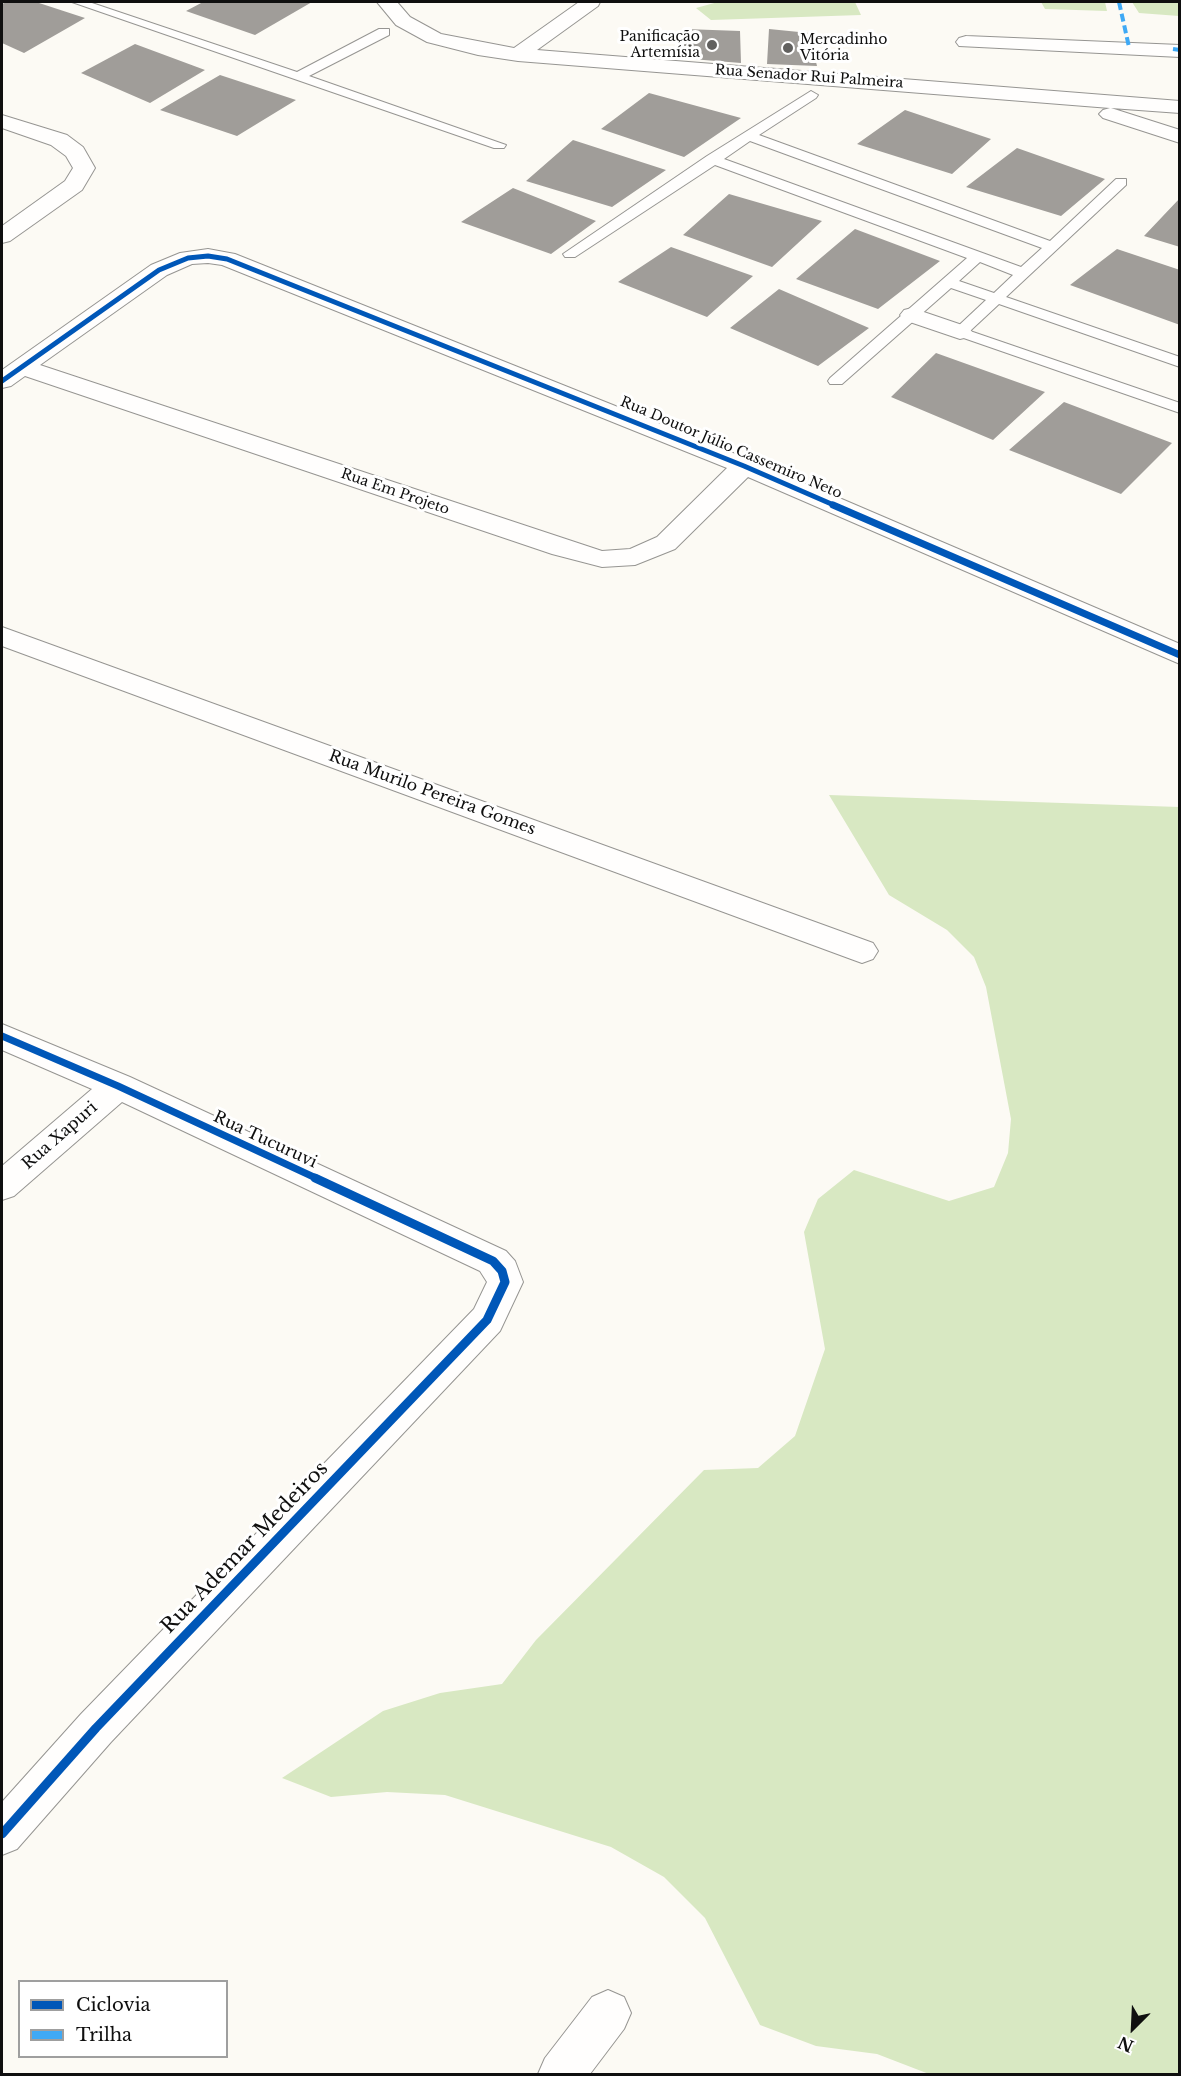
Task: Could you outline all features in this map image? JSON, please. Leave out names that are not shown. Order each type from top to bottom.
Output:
[{"type":"street","name":"Rua Senador Rui Palmeira","points":[[387,2],[403,21],[434,38],[478,49],[518,55],[836,78],[1179,107]]},
{"type":"street","points":[[518,55],[591,2]]},
{"type":"street","points":[[384,32],[403,21]]},
{"type":"street","points":[[966,42],[1176,50]]},
{"type":"street","points":[[811,95],[836,78]]},
{"type":"street","name":"Rua Senador Rui Palmeira","points":[[1066,99],[1179,137]]},
{"type":"street","points":[[2,121],[59,140],[75,152],[84,168],[74,185],[2,236]]},
{"type":"street","name":"Rua Doutor Júlio Cassemiro Neto","points":[[12,374],[159,270],[188,258],[208,256],[227,259],[744,466],[1179,655]]},
{"type":"street","points":[[912,315],[960,332]]},
{"type":"street","name":"Rua Em Projeto","points":[[12,374],[602,559],[635,557],[666,543],[744,466]]},
{"type":"street","name":"Rua Murilo Pereira Gomes","points":[[2,636],[862,951]]},
{"type":"street","name":"Rua Tucuruvi","points":[[2,1036],[118,1086],[493,1262],[502,1271],[505,1282]]},
{"type":"street","name":"Rua Xapuri","points":[[2,1186],[118,1086]]},
{"type":"street","name":"Rua Ademar Medeiros","points":[[2,1834],[96,1728],[487,1320],[505,1282]]},
{"type":"street","points":[[561,2074],[608,2013]]},
{"type":"lane","points":[[78,2],[499,145]]},
{"type":"lane","points":[[299,76],[384,32]]},
{"type":"lane","points":[[570,254],[811,95]]},
{"type":"lane","points":[[748,136],[1051,246]]},
{"type":"lane","points":[[712,159],[1022,273]]},
{"type":"lane","points":[[1121,183],[960,332],[1179,408]]},
{"type":"lane","points":[[836,381],[977,257]]},
{"type":"lane","points":[[949,282],[1179,362]]},
{"type":"green space","points":[[718,2],[855,2],[861,15],[711,20],[696,8]]},
{"type":"green space","points":[[1041,2],[1105,2],[1107,11],[1045,9]]},
{"type":"green space","points":[[1132,2],[1179,2],[1179,16],[1139,13]]},
{"type":"green space","points":[[829,795],[1179,807],[1179,2074],[929,2074],[877,2054],[816,2046],[760,2025],[705,1918],[664,1877],[611,1847],[445,1795],[387,1792],[331,1797],[282,1778],[383,1711],[440,1693],[502,1684],[536,1640],[704,1470],[758,1468],[795,1436],[825,1349],[804,1232],[818,1199],[854,1170],[949,1201],[994,1187],[1008,1153],[1011,1119],[986,987],[974,957],[947,930],[889,895]]},
{"type":"building","points":[[36,2],[85,18],[24,53],[2,43],[2,4]]},
{"type":"building","points":[[203,2],[312,2],[255,35],[186,11]]},
{"type":"building","points":[[685,29],[740,31],[741,63],[679,58]]},
{"type":"building","points":[[769,29],[809,33],[817,66],[767,64]]},
{"type":"building","points":[[135,44],[205,70],[150,103],[81,73]]},
{"type":"building","points":[[220,75],[296,100],[237,136],[160,110]]},
{"type":"building","points":[[649,93],[741,118],[684,157],[601,129]]},
{"type":"building","points":[[905,110],[991,139],[952,174],[857,144]]},
{"type":"building","points":[[573,140],[666,170],[612,207],[526,181]]},
{"type":"building","points":[[1017,148],[1105,179],[1061,216],[966,187]]},
{"type":"building","points":[[513,188],[596,221],[551,254],[461,222]]},
{"type":"building","points":[[729,194],[822,221],[772,267],[683,235]]},
{"type":"building","points":[[1180,198],[1180,247],[1144,236]]},
{"type":"building","points":[[855,229],[940,261],[878,309],[796,279]]},
{"type":"building","points":[[671,247],[753,276],[707,317],[618,282]]},
{"type":"building","points":[[1117,249],[1180,270],[1180,325],[1070,285]]},
{"type":"building","points":[[779,289],[869,328],[818,366],[730,328]]},
{"type":"building","points":[[936,353],[1045,392],[993,440],[891,397]]},
{"type":"building","points":[[1064,402],[1172,443],[1121,494],[1009,450]]},
{"type":"marked path","points":[[1119,2],[1129,47]]},
{"type":"marked path","points":[[1173,49],[1180,50]]},
{"type":"cycle path","points":[[2,381],[159,270],[188,258],[208,256],[227,259],[744,466],[1180,655]]},
{"type":"cycle path","points":[[2,1036],[118,1086],[493,1261],[502,1271],[505,1282],[487,1320],[96,1728],[2,1834]]},
{"type":"place","name":"Panificação Artemísia","points":[[712,45]]},
{"type":"place","name":"Mercadinho Vitória","points":[[788,48]]}]
